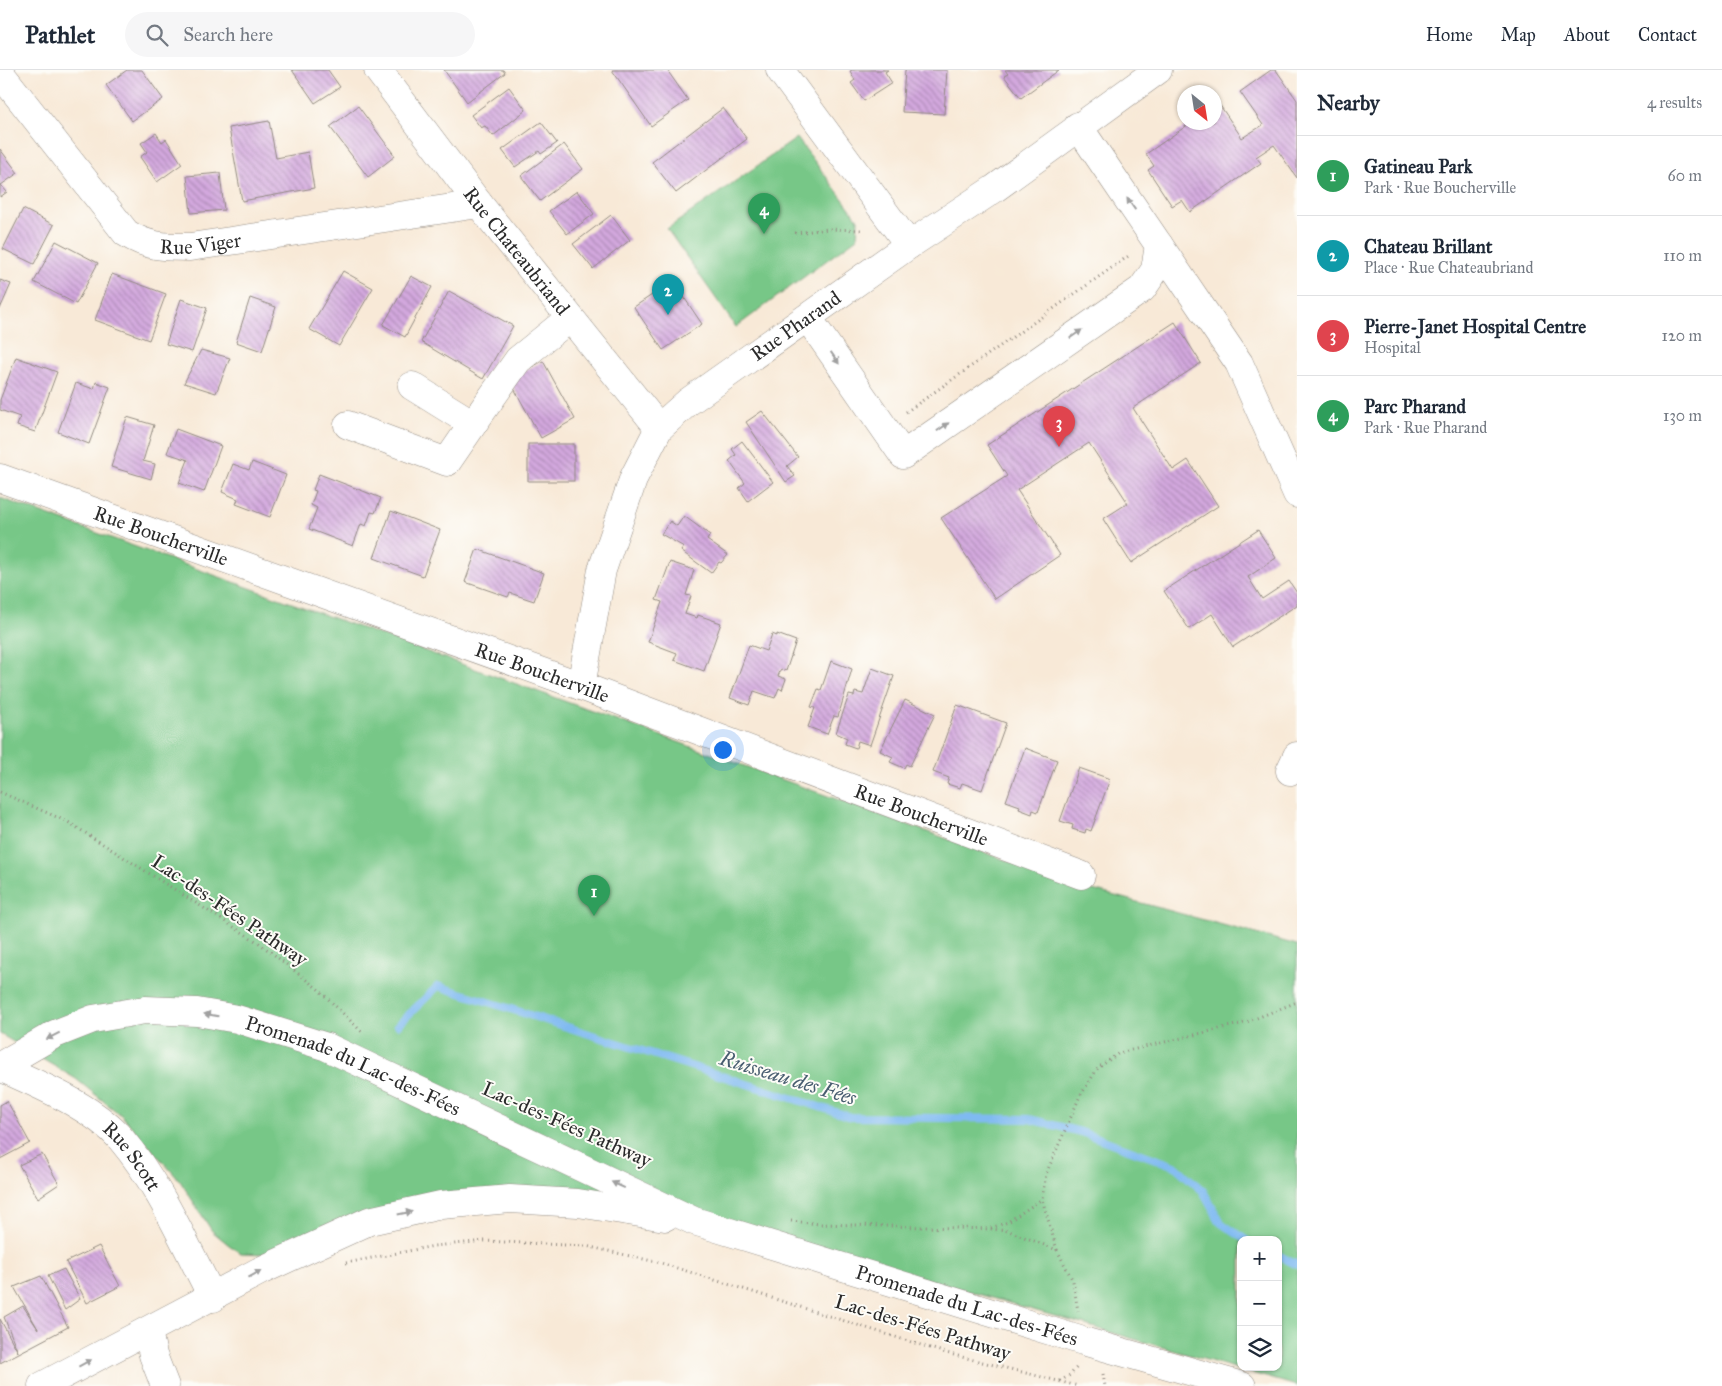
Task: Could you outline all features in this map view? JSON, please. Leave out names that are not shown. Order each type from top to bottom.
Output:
[{"type":"street","name":"Rue Chateaubriand","points":[[378,70],[479,204],[659,428]]},
{"type":"street","points":[[780,70],[908,245]]},
{"type":"street","name":"Rue Viger","points":[[0,73],[126,233],[141,243],[163,247],[190,247],[479,204]]},
{"type":"street","name":"Rue Pharand","points":[[581,686],[602,570],[634,477],[659,428],[688,402],[908,245],[994,189],[1146,73]]},
{"type":"street","points":[[1078,126],[1239,363],[1297,494]]},
{"type":"street","points":[[808,318],[903,455],[1142,289],[1155,270],[1159,244]]},
{"type":"street","points":[[348,424],[447,462],[518,360],[570,318]]},
{"type":"street","points":[[412,386],[473,424]]},
{"type":"street","name":"Rue Boucherville","points":[[0,478],[581,686],[1081,875]]},
{"type":"street","name":"Promenade du Lac-des-Fées","points":[[0,1066],[55,1034],[94,1019],[145,1010],[196,1012],[237,1019],[327,1047],[694,1221],[1083,1341],[1242,1386]]},
{"type":"street","name":"Rue Scott","points":[[0,1066],[72,1102],[120,1139],[166,1208],[213,1298]]},
{"type":"street","name":"Promenade du Lac-des-Fées","points":[[42,1386],[213,1298],[260,1271],[369,1221],[441,1205],[520,1200],[578,1203],[694,1221]]},
{"type":"street","points":[[148,1331],[153,1355],[165,1386]]},
{"type":"path","points":[[795,233],[828,229],[872,230]]},
{"type":"path","points":[[905,413],[1132,253]]},
{"type":"path","name":"Lac-des-Fées Pathway","points":[[0,792],[68,822],[259,943],[318,988],[366,1036]]},
{"type":"path","points":[[1105,1386],[1101,1370],[1083,1341],[1073,1281],[1057,1250],[1042,1199],[1046,1174],[1080,1096],[1098,1068],[1120,1053],[1244,1023],[1297,1002]]},
{"type":"path","points":[[991,1229],[1008,1222],[1042,1199]]},
{"type":"path","points":[[790,1221],[820,1224],[991,1229],[1009,1231],[1057,1250]]},
{"type":"path","name":"Lac-des-Fées Pathway","points":[[340,1264],[415,1249],[485,1241],[586,1246],[661,1263],[946,1353],[1078,1386]]},
{"type":"green space","points":[[797,138],[858,219],[857,238],[736,327],[667,229]]},
{"type":"green space","points":[[0,498],[1078,886],[1297,945],[1297,1386],[1245,1371],[1282,1371],[1282,1236],[1237,1236],[1237,1369],[905,1273],[572,1191],[264,1254],[241,1253],[212,1231],[180,1181],[122,1116],[76,1079],[0,1034]]},
{"type":"building","points":[[127,70],[142,70],[163,99],[132,121],[106,85]]},
{"type":"building","points":[[292,70],[328,70],[340,87],[315,103]]},
{"type":"building","points":[[444,70],[503,70],[505,73],[467,102]]},
{"type":"building","points":[[612,70],[667,70],[688,100],[651,126]]},
{"type":"building","points":[[888,70],[885,72],[892,83],[864,101],[851,83],[855,80],[850,71]]},
{"type":"building","points":[[905,70],[947,70],[944,114],[902,112]]},
{"type":"building","points":[[1005,70],[1059,70],[1021,98],[1004,76],[1008,74]]},
{"type":"building","points":[[1271,70],[1276,70],[1297,100],[1297,178],[1274,145],[1256,157],[1261,163],[1190,212],[1182,200],[1172,206],[1148,170],[1154,166],[1146,154],[1180,130],[1222,130],[1222,108],[1242,138],[1263,125],[1240,92]]},
{"type":"building","points":[[509,87],[526,110],[493,136],[485,126],[481,128],[471,115]]},
{"type":"building","points":[[358,106],[395,156],[368,177],[330,127]]},
{"type":"building","points":[[723,108],[747,139],[676,193],[652,162]]},
{"type":"building","points":[[269,121],[276,158],[308,152],[314,188],[242,201],[229,128]]},
{"type":"building","points":[[541,122],[557,143],[541,154],[539,151],[515,167],[502,150]]},
{"type":"building","points":[[156,133],[162,142],[166,139],[182,164],[157,182],[140,157],[147,152],[141,143]]},
{"type":"building","points":[[564,144],[583,169],[540,201],[521,176]]},
{"type":"building","points":[[0,149],[18,173],[1,185],[7,192],[0,197]]},
{"type":"building","points":[[220,173],[224,210],[191,213],[187,176]]},
{"type":"building","points":[[577,191],[594,214],[567,234],[549,211]]},
{"type":"building","points":[[23,209],[54,225],[34,264],[3,249]]},
{"type":"building","points":[[611,215],[630,240],[593,269],[573,244]]},
{"type":"building","points":[[56,241],[98,263],[76,304],[34,282]]},
{"type":"building","points":[[343,271],[373,288],[339,346],[309,329]]},
{"type":"building","points":[[112,274],[166,294],[149,340],[95,320]]},
{"type":"building","points":[[411,276],[432,287],[405,337],[383,325]]},
{"type":"building","points":[[0,280],[11,284],[0,309]]},
{"type":"building","points":[[673,281],[702,324],[663,350],[634,307]]},
{"type":"building","points":[[449,291],[513,326],[483,379],[421,342]]},
{"type":"building","points":[[250,298],[276,307],[262,351],[236,342]]},
{"type":"building","points":[[181,299],[207,308],[192,352],[166,344]]},
{"type":"building","points":[[1175,322],[1201,363],[1133,408],[1173,470],[1188,460],[1218,506],[1131,563],[1103,519],[1128,503],[1089,443],[1017,490],[1060,555],[995,599],[941,518],[1007,476],[987,445]]},
{"type":"building","points":[[201,350],[230,358],[216,393],[184,383]]},
{"type":"building","points":[[16,357],[57,372],[35,432],[17,426],[20,417],[0,410],[0,400]]},
{"type":"building","points":[[543,361],[575,419],[541,438],[509,379]]},
{"type":"building","points":[[96,382],[110,387],[89,444],[58,432],[76,383],[94,389]]},
{"type":"building","points":[[762,411],[798,457],[787,466],[795,476],[786,482],[746,422]]},
{"type":"building","points":[[127,417],[154,425],[143,461],[155,464],[151,479],[111,467]]},
{"type":"building","points":[[176,429],[221,446],[204,492],[179,483],[188,460],[167,453]]},
{"type":"building","points":[[742,441],[773,482],[748,501],[739,488],[745,483],[729,461],[736,455],[732,449]]},
{"type":"building","points":[[528,444],[574,444],[574,481],[528,481]]},
{"type":"building","points":[[252,462],[286,475],[270,517],[236,504],[238,499],[222,492],[233,464],[249,470]]},
{"type":"building","points":[[319,474],[381,498],[375,513],[371,512],[366,526],[361,524],[353,546],[309,529],[317,508],[311,505],[316,491],[313,490]]},
{"type":"building","points":[[391,511],[440,530],[423,576],[374,558]]},
{"type":"building","points":[[684,516],[710,535],[707,540],[728,555],[721,563],[719,562],[711,573],[681,551],[684,547],[661,534],[670,521],[677,526]]},
{"type":"building","points":[[1258,530],[1276,558],[1248,577],[1262,599],[1289,581],[1297,593],[1297,605],[1233,647],[1212,614],[1189,629],[1164,591]]},
{"type":"building","points":[[477,549],[544,573],[534,601],[510,593],[508,597],[465,582]]},
{"type":"building","points":[[670,562],[694,570],[686,595],[691,596],[685,614],[697,618],[698,615],[721,623],[704,671],[674,660],[677,653],[648,642],[662,602],[656,600]]},
{"type":"building","points":[[772,634],[796,641],[786,671],[781,669],[778,676],[786,679],[782,690],[779,688],[775,698],[754,691],[749,705],[730,698],[749,645],[766,651]]},
{"type":"building","points":[[831,661],[852,669],[838,717],[834,716],[827,734],[808,727],[815,708],[811,707],[818,689],[821,690]]},
{"type":"building","points":[[872,668],[894,676],[870,745],[858,741],[856,748],[845,744],[847,738],[836,733],[849,695],[854,696],[855,692],[863,694]]},
{"type":"building","points":[[905,700],[935,714],[910,766],[906,764],[904,768],[890,762],[893,757],[880,751]]},
{"type":"building","points":[[957,705],[1006,723],[982,790],[962,783],[960,788],[947,784],[949,778],[933,772]]},
{"type":"building","points":[[1025,748],[1057,760],[1038,812],[1033,810],[1032,814],[1019,809],[1020,806],[1006,801]]},
{"type":"building","points":[[1079,768],[1110,779],[1091,831],[1086,829],[1085,833],[1072,829],[1073,825],[1060,821]]},
{"type":"building","points":[[7,1101],[30,1143],[0,1159],[0,1105]]},
{"type":"building","points":[[42,1154],[59,1184],[38,1198],[19,1165]]},
{"type":"building","points":[[99,1246],[120,1286],[87,1303],[66,1262]]},
{"type":"building","points":[[64,1269],[80,1299],[65,1310],[48,1276]]},
{"type":"building","points":[[41,1276],[68,1327],[0,1363],[0,1319],[18,1352],[4,1317],[23,1306],[38,1329],[14,1287]]},
{"type":"waterway","name":"Ruisseau des Fées","points":[[398,1025],[438,986],[851,1117],[1029,1119],[1081,1132],[1175,1166],[1203,1191],[1221,1223],[1240,1236]]},
{"type":"waterway","name":"Ruisseau des Fées","points":[[1282,1257],[1297,1265]]},
{"type":"place","name":"Parc Pharand","points":[[764,234]]},
{"type":"place","name":"Chateau Brillant","points":[[668,315]]},
{"type":"place","name":"Pierre-Janet Hospital Centre","points":[[1059,447]]},
{"type":"place","name":"Gatineau Park","points":[[594,916]]}]
